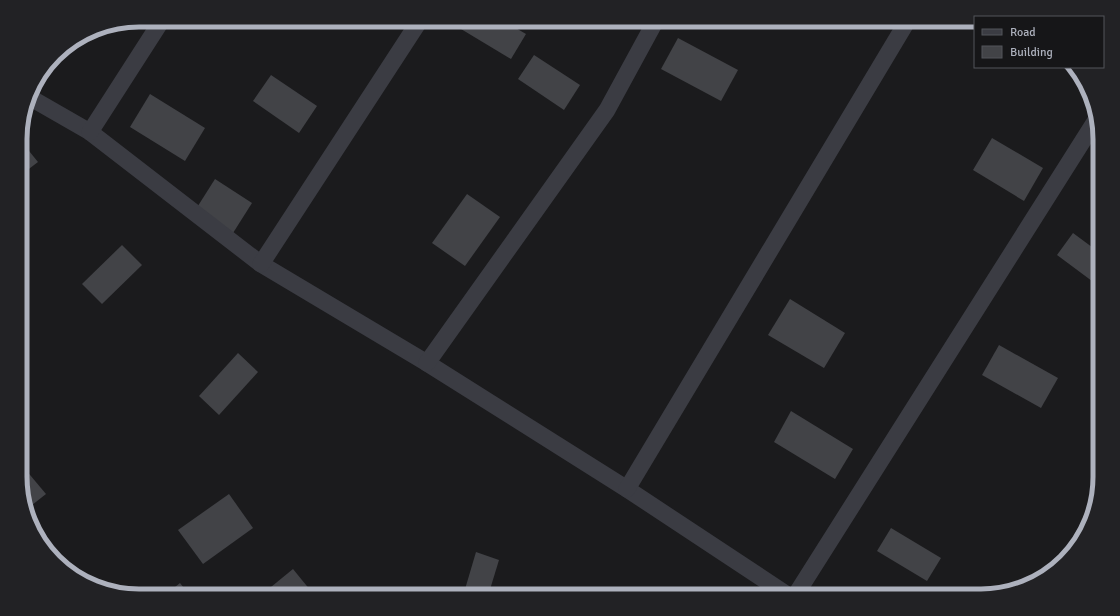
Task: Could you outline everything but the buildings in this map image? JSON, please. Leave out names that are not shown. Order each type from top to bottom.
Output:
[{"type":"street","points":[[90,132],[158,27]]},
{"type":"street","points":[[261,264],[415,27]]},
{"type":"street","points":[[427,363],[607,110],[652,27]]},
{"type":"street","points":[[627,489],[904,27]]},
{"type":"street","points":[[35,100],[90,132],[261,264],[427,363],[627,489],[778,589]]},
{"type":"street","points":[[799,589],[1092,126]]}]
